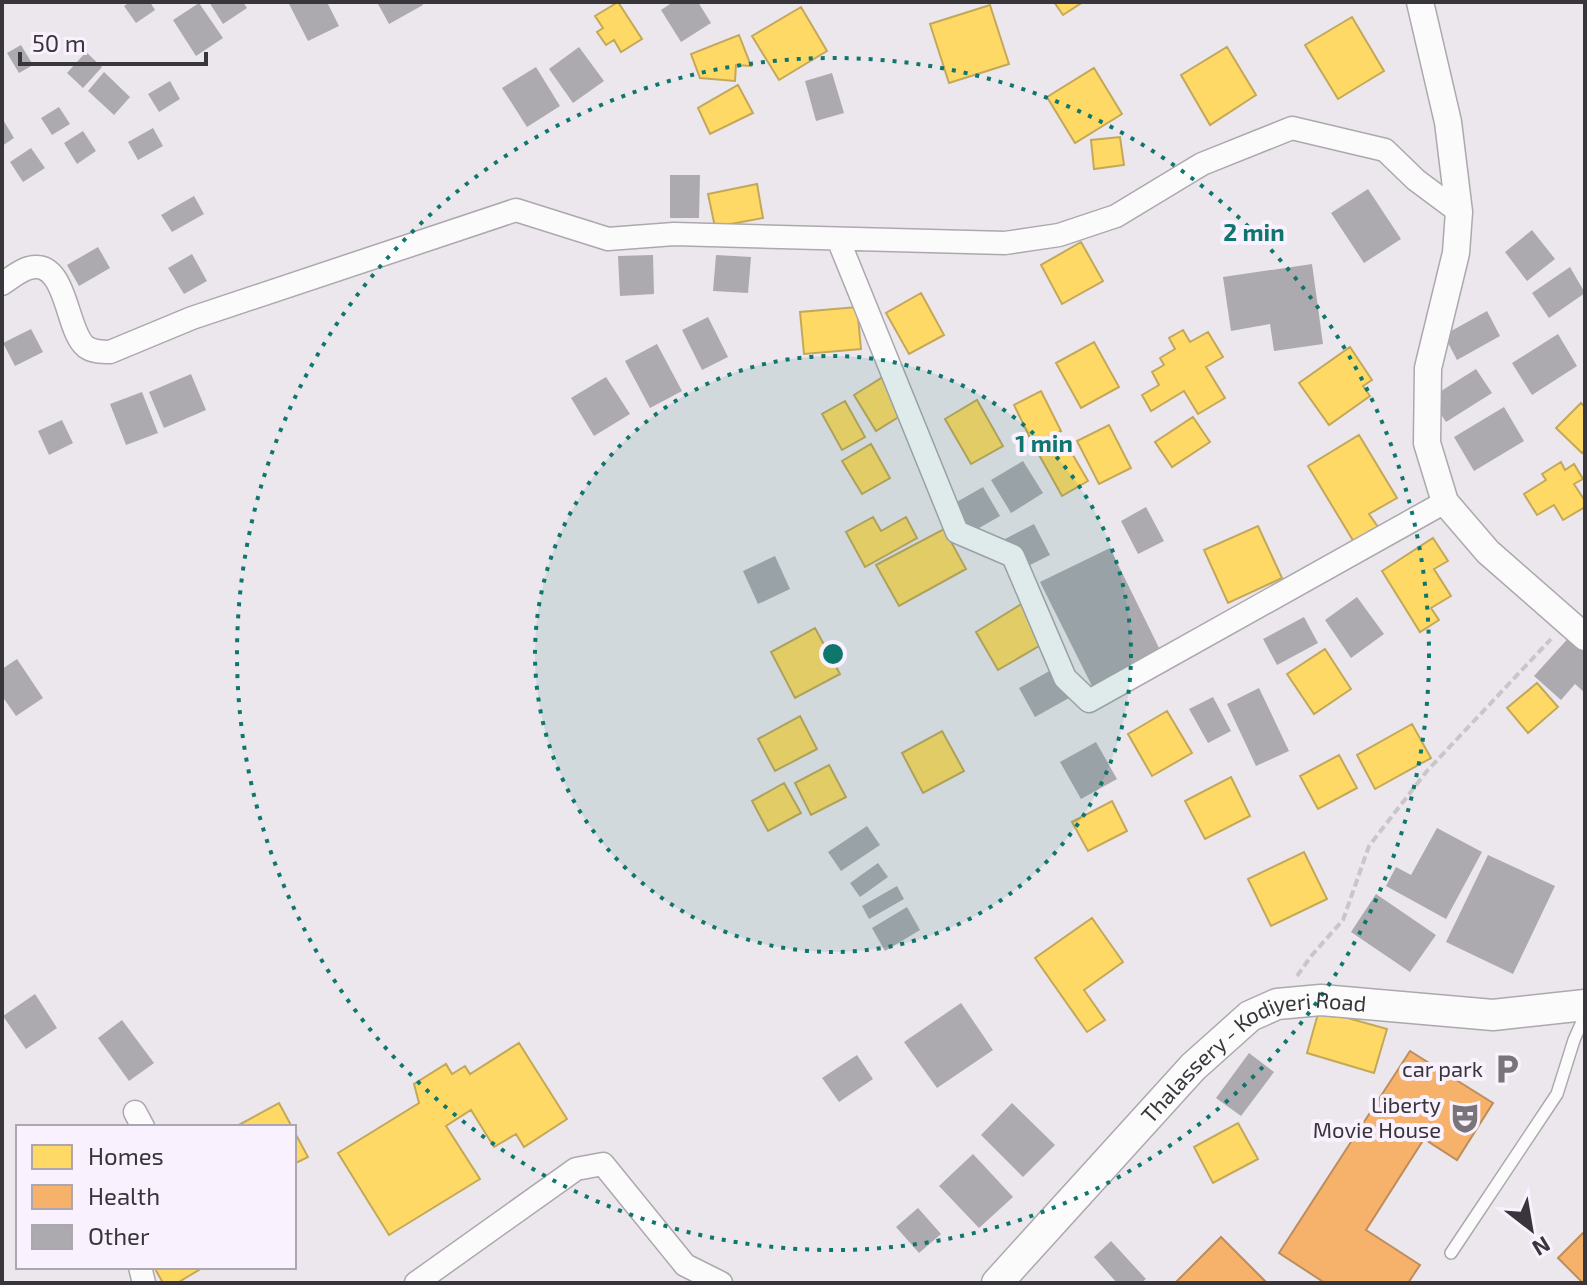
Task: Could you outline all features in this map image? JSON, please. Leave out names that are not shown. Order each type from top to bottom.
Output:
[{"type":"main road","name":"Thalassery - Kodiyeri Road","points":[[997,1283],[1193,1067],[1250,1016],[1277,1004],[1321,1000],[1493,1015],[1585,1005]]},
{"type":"street","points":[[1420,2],[1448,122],[1459,212],[1456,253],[1428,368],[1427,443],[1445,502],[1488,552],[1576,629]]},
{"type":"street","points":[[2,284],[27,268],[37,267],[50,272],[59,283],[79,338],[85,346],[96,352],[110,352],[192,318],[516,210],[608,239],[674,234],[1005,243],[1059,235],[1116,216],[1202,164],[1292,128],[1385,150],[1416,180],[1459,212]]},
{"type":"street","points":[[838,239],[957,532],[1013,556],[1065,678],[1089,701],[1445,502]]},
{"type":"street","points":[[416,1283],[576,1169],[603,1164],[685,1265],[721,1283]]},
{"type":"lane","points":[[1451,1253],[1557,1094],[1585,1015]]},
{"type":"path","points":[[1277,1004],[1312,955],[1343,920],[1369,846],[1427,771],[1576,629]]},
{"type":"building: Homes","points":[[618,2],[642,39],[621,52],[614,40],[606,45],[597,32],[603,28],[595,16]]},
{"type":"building: Homes","points":[[1054,2],[1083,2],[1063,15]]},
{"type":"building: Homes","points":[[990,5],[1009,64],[949,83],[930,24]]},
{"type":"building: Homes","points":[[801,7],[827,51],[779,80],[752,36]]},
{"type":"building: Homes","points":[[1352,17],[1384,71],[1338,99],[1305,45]]},
{"type":"building: Homes","points":[[739,35],[751,66],[736,65],[735,81],[700,78],[691,54]]},
{"type":"building: Homes","points":[[1227,47],[1256,95],[1210,125],[1181,75]]},
{"type":"building: Homes","points":[[1094,68],[1122,114],[1075,143],[1047,97]]},
{"type":"building: Homes","points":[[738,85],[753,113],[710,134],[698,108]]},
{"type":"building: Homes","points":[[1120,137],[1124,165],[1094,169],[1091,140]]},
{"type":"building: Homes","points":[[757,184],[763,218],[715,227],[708,194]]},
{"type":"building: Homes","points":[[1081,242],[1103,281],[1062,304],[1041,265]]},
{"type":"building: Homes","points":[[921,293],[944,335],[909,354],[886,313]]},
{"type":"building: Homes","points":[[857,307],[861,349],[804,354],[800,312]]},
{"type":"building: Homes","points":[[1183,330],[1190,342],[1208,332],[1223,357],[1206,367],[1225,398],[1198,414],[1184,391],[1151,411],[1142,395],[1159,385],[1152,372],[1164,365],[1160,358],[1175,349],[1169,338]]},
{"type":"building: Homes","points":[[1094,342],[1119,387],[1081,408],[1056,363]]},
{"type":"building: Homes","points":[[1350,347],[1372,380],[1363,386],[1370,396],[1329,425],[1299,383]]},
{"type":"building: Homes","points":[[883,377],[905,413],[876,431],[854,395]]},
{"type":"building: Homes","points":[[1041,391],[1061,431],[1033,444],[1014,405]]},
{"type":"building: Homes","points":[[977,400],[1003,446],[971,464],[945,419]]},
{"type":"building: Homes","points":[[845,401],[865,437],[842,450],[822,414]]},
{"type":"building: Homes","points":[[1581,403],[1585,407],[1585,450],[1582,453],[1556,428]]},
{"type":"building: Homes","points":[[1193,417],[1210,442],[1172,467],[1155,442]]},
{"type":"building: Homes","points":[[1109,425],[1131,468],[1099,484],[1077,441]]},
{"type":"building: Homes","points":[[1359,435],[1397,498],[1369,514],[1378,527],[1354,542],[1308,466]]},
{"type":"building: Homes","points":[[1063,438],[1088,481],[1062,496],[1038,453]]},
{"type":"building: Homes","points":[[871,444],[890,478],[862,494],[842,461]]},
{"type":"building: Homes","points":[[1561,462],[1565,470],[1574,464],[1583,479],[1574,484],[1585,501],[1585,507],[1563,520],[1554,505],[1537,515],[1524,494],[1546,480],[1542,474]]},
{"type":"building: Homes","points":[[873,517],[881,531],[906,517],[917,538],[865,567],[846,532]]},
{"type":"building: Homes","points":[[1258,526],[1282,578],[1228,603],[1204,550]]},
{"type":"building: Homes","points":[[944,529],[966,569],[899,606],[876,565]]},
{"type":"building: Homes","points":[[1433,538],[1448,561],[1434,569],[1451,596],[1431,608],[1439,620],[1420,632],[1382,571]]},
{"type":"building: Homes","points":[[1023,603],[1046,642],[998,670],[976,632]]},
{"type":"building: Homes","points":[[815,628],[840,674],[795,698],[771,652]]},
{"type":"building: Homes","points":[[1325,649],[1351,689],[1314,714],[1287,674]]},
{"type":"building: Homes","points":[[1537,683],[1558,707],[1528,733],[1507,708]]},
{"type":"building: Homes","points":[[1167,711],[1192,753],[1152,776],[1128,734]]},
{"type":"building: Homes","points":[[800,716],[817,749],[775,771],[758,739]]},
{"type":"building: Homes","points":[[1412,724],[1431,758],[1375,789],[1357,755]]},
{"type":"building: Homes","points":[[942,731],[964,771],[923,793],[902,753]]},
{"type":"building: Homes","points":[[1339,755],[1357,788],[1318,809],[1300,776]]},
{"type":"building: Homes","points":[[829,765],[846,797],[811,815],[795,783]]},
{"type":"building: Homes","points":[[1231,777],[1250,816],[1205,839],[1185,801]]},
{"type":"building: Homes","points":[[784,783],[801,813],[768,831],[752,801]]},
{"type":"building: Homes","points":[[1112,801],[1127,831],[1088,851],[1072,822]]},
{"type":"building: Homes","points":[[1304,852],[1327,899],[1271,926],[1248,879]]},
{"type":"building: Homes","points":[[1092,918],[1123,962],[1084,990],[1105,1020],[1087,1032],[1035,958]]},
{"type":"building: Homes","points":[[1319,1010],[1387,1029],[1374,1073],[1307,1053]]},
{"type":"building: Homes","points":[[519,1043],[567,1119],[524,1147],[516,1134],[494,1147],[471,1110],[446,1126],[480,1179],[389,1235],[338,1153],[419,1103],[414,1084],[446,1064],[452,1074],[465,1066],[470,1074]]},
{"type":"building: Homes","points":[[279,1103],[291,1125],[239,1125]]},
{"type":"building: Homes","points":[[1238,1123],[1258,1159],[1213,1183],[1194,1147]]},
{"type":"building: Homes","points":[[296,1135],[308,1157],[296,1163]]},
{"type":"building: Homes","points":[[155,1269],[201,1269],[177,1283],[163,1283]]},
{"type":"building: Health","points":[[1410,1051],[1493,1103],[1457,1160],[1424,1139],[1366,1230],[1420,1265],[1408,1283],[1325,1283],[1279,1253]]},
{"type":"building: Health","points":[[1585,1231],[1585,1283],[1583,1283],[1558,1258]]},
{"type":"building: Health","points":[[1221,1237],[1267,1283],[1175,1283]]},
{"type":"building: Other","points":[[130,2],[150,2],[155,10],[136,23],[124,6]]},
{"type":"building: Other","points":[[209,2],[243,2],[247,8],[223,24]]},
{"type":"building: Other","points":[[288,2],[327,2],[339,26],[308,41]]},
{"type":"building: Other","points":[[377,2],[421,2],[423,5],[389,24]]},
{"type":"building: Other","points":[[673,2],[698,2],[711,23],[681,42],[661,10]]},
{"type":"building: Other","points":[[199,3],[223,38],[196,56],[173,20]]},
{"type":"building: Other","points":[[21,45],[33,65],[19,73],[7,53]]},
{"type":"building: Other","points":[[579,47],[604,81],[573,103],[549,69]]},
{"type":"building: Other","points":[[86,52],[102,67],[83,88],[67,73]]},
{"type":"building: Other","points":[[536,67],[560,106],[527,127],[502,88]]},
{"type":"building: Other","points":[[104,72],[130,97],[114,115],[88,91]]},
{"type":"building: Other","points":[[832,73],[844,113],[816,121],[805,81]]},
{"type":"building: Other","points":[[170,81],[180,99],[159,112],[148,94]]},
{"type":"building: Other","points":[[59,107],[70,124],[52,135],[41,118]]},
{"type":"building: Other","points":[[2,118],[14,138],[2,146]]},
{"type":"building: Other","points":[[153,128],[163,146],[138,160],[128,142]]},
{"type":"building: Other","points":[[83,131],[96,151],[77,164],[64,143]]},
{"type":"building: Other","points":[[31,148],[45,168],[23,182],[10,162]]},
{"type":"building: Other","points":[[670,175],[700,175],[699,218],[670,218]]},
{"type":"building: Other","points":[[1368,189],[1401,239],[1364,263],[1331,213]]},
{"type":"building: Other","points":[[194,196],[204,214],[172,232],[161,215]]},
{"type":"building: Other","points":[[1532,230],[1555,259],[1527,281],[1505,252]]},
{"type":"building: Other","points":[[98,247],[110,268],[79,286],[67,265]]},
{"type":"building: Other","points":[[192,254],[207,281],[184,294],[168,268]]},
{"type":"building: Other","points":[[653,255],[654,294],[620,296],[618,256]]},
{"type":"building: Other","points":[[716,255],[751,257],[748,293],[713,291]]},
{"type":"building: Other","points":[[1312,264],[1323,344],[1274,351],[1270,324],[1231,331],[1223,277]]},
{"type":"building: Other","points":[[1570,267],[1585,293],[1549,318],[1532,293]]},
{"type":"building: Other","points":[[1487,311],[1500,336],[1457,360],[1444,335]]},
{"type":"building: Other","points":[[708,317],[728,357],[702,370],[682,330]]},
{"type":"building: Other","points":[[31,329],[43,352],[15,366],[3,343]]},
{"type":"building: Other","points":[[1558,334],[1577,366],[1532,395],[1512,363]]},
{"type":"building: Other","points":[[657,344],[682,391],[650,408],[625,361]]},
{"type":"building: Other","points":[[1476,369],[1492,393],[1446,422],[1430,398]]},
{"type":"building: Other","points":[[191,374],[206,410],[164,428],[149,392]]},
{"type":"building: Other","points":[[606,377],[630,414],[594,436],[571,398]]},
{"type":"building: Other","points":[[142,392],[158,433],[126,445],[110,404]]},
{"type":"building: Other","points":[[1504,407],[1524,441],[1474,471],[1454,437]]},
{"type":"building: Other","points":[[62,420],[73,443],[49,455],[38,431]]},
{"type":"building: Other","points":[[1023,461],[1043,493],[1011,513],[991,480]]},
{"type":"building: Other","points":[[983,487],[1000,516],[972,532],[955,503]]},
{"type":"building: Other","points":[[1146,507],[1164,541],[1138,554],[1121,521]]},
{"type":"building: Other","points":[[1034,524],[1050,555],[1020,570],[1005,539]]},
{"type":"building: Other","points":[[1110,548],[1162,654],[1093,688],[1040,582]]},
{"type":"building: Other","points":[[775,556],[790,589],[758,604],[743,571]]},
{"type":"building: Other","points":[[1357,597],[1384,634],[1351,658],[1325,620]]},
{"type":"building: Other","points":[[1304,617],[1318,643],[1277,665],[1263,639]]},
{"type":"building: Other","points":[[1572,634],[1585,645],[1585,693],[1575,684],[1561,700],[1534,676]]},
{"type":"building: Other","points":[[17,659],[43,698],[16,716],[2,696],[2,669]]},
{"type":"building: Other","points":[[1053,669],[1069,698],[1035,717],[1019,688]]},
{"type":"building: Other","points":[[1259,688],[1289,751],[1256,766],[1227,704]]},
{"type":"building: Other","points":[[1213,697],[1231,731],[1208,743],[1189,709]]},
{"type":"building: Other","points":[[1096,742],[1117,779],[1081,799],[1060,762]]},
{"type":"building: Other","points":[[867,826],[880,845],[841,871],[828,852]]},
{"type":"building: Other","points":[[1437,828],[1482,852],[1446,919],[1386,886],[1396,867],[1411,875]]},
{"type":"building: Other","points":[[1488,855],[1555,886],[1513,974],[1446,942]]},
{"type":"building: Other","points":[[878,863],[888,877],[860,897],[850,883]]},
{"type":"building: Other","points":[[897,886],[904,899],[869,919],[862,906]]},
{"type":"building: Other","points":[[1376,894],[1436,935],[1410,972],[1351,932]]},
{"type":"building: Other","points":[[907,907],[920,930],[885,951],[872,928]]},
{"type":"building: Other","points":[[35,994],[57,1028],[26,1049],[3,1016]]},
{"type":"building: Other","points":[[961,1003],[993,1050],[937,1088],[904,1042]]},
{"type":"building: Other","points":[[122,1020],[154,1063],[129,1081],[98,1038]]},
{"type":"building: Other","points":[[1249,1053],[1274,1072],[1241,1116],[1216,1098]]},
{"type":"building: Other","points":[[857,1055],[873,1079],[839,1102],[822,1078]]},
{"type":"building: Other","points":[[1012,1103],[1055,1145],[1023,1177],[981,1135]]},
{"type":"building: Other","points":[[973,1154],[1013,1197],[979,1228],[939,1186]]},
{"type":"building: Other","points":[[918,1208],[941,1234],[919,1253],[896,1227]]},
{"type":"building: Other","points":[[1111,1241],[1146,1279],[1141,1283],[1117,1283],[1094,1257]]},
{"type":"place","name":"car park","points":[[1507,1069]]},
{"type":"place","name":"Liberty Movie House","points":[[1465,1118]]}]
